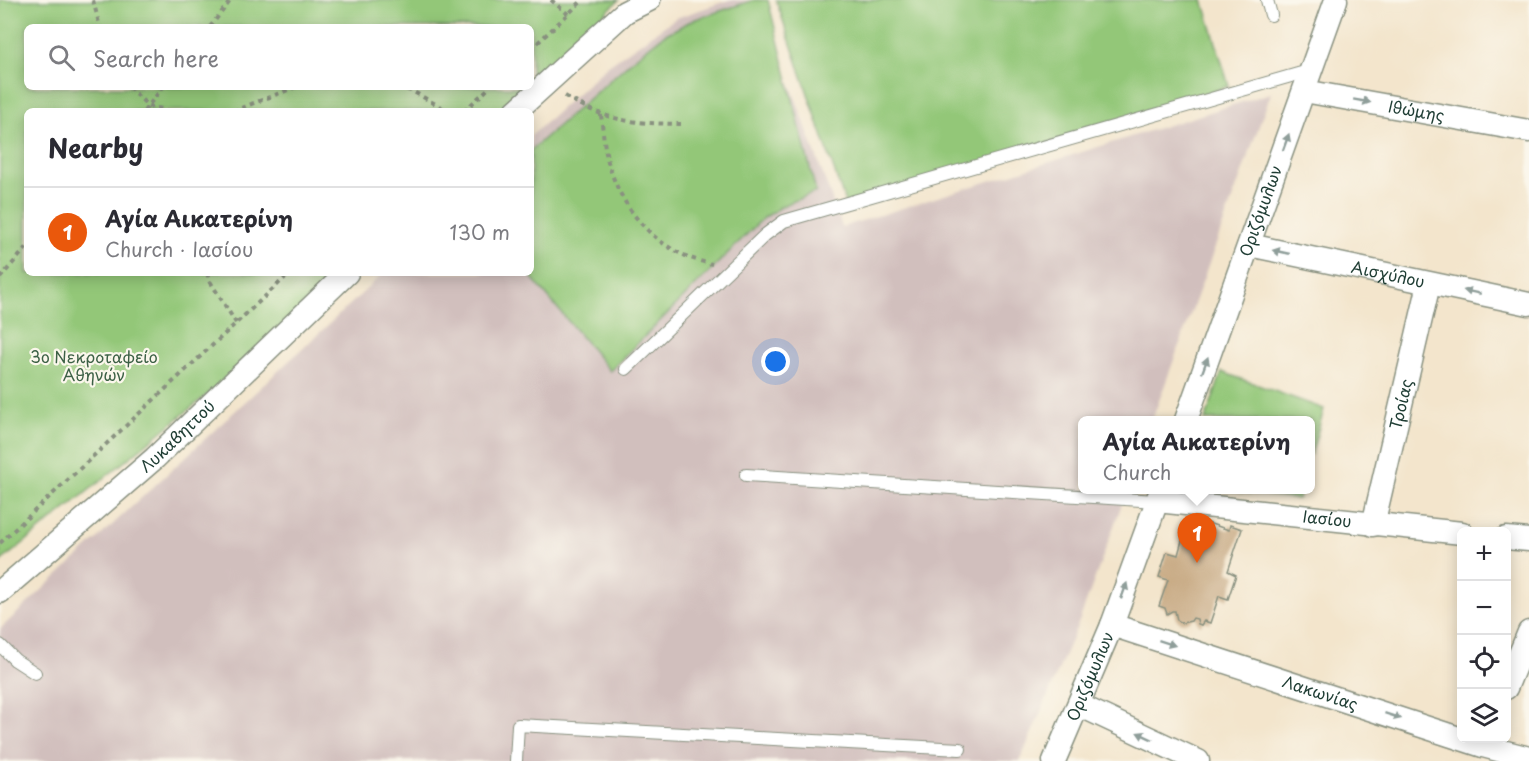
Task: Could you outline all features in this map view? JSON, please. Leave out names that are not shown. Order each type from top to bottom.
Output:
[{"type":"street","points":[[519,108],[625,12],[649,0]]},
{"type":"street","name":"Οριζόμυλων","points":[[1187,416],[1336,0]]},
{"type":"street","name":"Ιθώμης","points":[[1308,80],[1529,131]]},
{"type":"street","name":"Αισχύλου","points":[[1249,245],[1529,304]]},
{"type":"street","name":"Λυκαβηττού","points":[[0,592],[155,458],[344,276]]},
{"type":"street","name":"Τροίας","points":[[1373,525],[1429,284]]},
{"type":"street","name":"Οριζόμυλων","points":[[1054,761],[1112,625],[1159,495]]},
{"type":"street","name":"Ιασίου","points":[[1159,495],[1373,525],[1457,533]]},
{"type":"street","points":[[1511,538],[1529,540]]},
{"type":"street","name":"Λακωνίας","points":[[1112,625],[1482,748],[1529,758]]},
{"type":"street","points":[[1511,676],[1529,632]]},
{"type":"street","points":[[1079,705],[1198,761]]},
{"type":"lane","points":[[1267,0],[1271,15]]},
{"type":"lane","points":[[626,369],[765,235],[784,221],[1308,80]]},
{"type":"lane","points":[[746,475],[1078,491]]},
{"type":"lane","points":[[1138,494],[1159,495]]},
{"type":"lane","points":[[0,645],[15,660],[35,673]]},
{"type":"lane","points":[[516,761],[519,725],[960,749]]},
{"type":"path","points":[[93,0],[98,24]]},
{"type":"path","points":[[212,24],[231,0]]},
{"type":"path","points":[[551,0],[568,14]]},
{"type":"path","points":[[534,46],[583,0]]},
{"type":"path","points":[[545,84],[579,105],[625,122],[681,124]]},
{"type":"path","points":[[132,90],[148,106],[158,108]]},
{"type":"path","points":[[148,106],[161,90]]},
{"type":"path","points":[[241,108],[288,90]]},
{"type":"path","points":[[408,90],[443,108]]},
{"type":"path","points":[[467,108],[487,90]]},
{"type":"path","points":[[602,115],[607,159],[615,184],[631,212],[651,234],[672,250],[699,262],[730,268]]},
{"type":"path","points":[[0,278],[24,250]]},
{"type":"path","points":[[208,276],[236,323]]},
{"type":"path","points":[[0,543],[287,276]]},
{"type":"shaded area","points":[[729,0],[760,0],[842,227],[1271,93],[1153,416],[1078,416],[1078,494],[1126,494],[1080,619],[1020,761],[0,761],[0,629],[381,276],[534,276],[534,133],[607,66],[676,18]]},
{"type":"green space","name":"3ο Νεκροταφείο Αθηνών","points":[[0,0],[619,0],[534,82],[534,24],[24,24],[24,90],[526,90],[507,108],[24,108],[24,276],[333,276],[222,383],[0,562]]},
{"type":"green space","points":[[754,0],[768,0],[816,192],[784,205],[762,219],[610,371],[531,276],[534,276],[534,147],[637,56],[664,35],[693,20]]},
{"type":"green space","points":[[776,0],[1203,0],[1229,86],[847,208]]},
{"type":"green space","points":[[1222,372],[1324,409],[1315,441],[1315,416],[1206,416]]},
{"type":"green space","points":[[1255,494],[1300,494],[1298,499]]},
{"type":"building","points":[[1193,518],[1229,530],[1230,525],[1242,529],[1228,571],[1236,575],[1228,599],[1219,596],[1210,623],[1204,621],[1201,625],[1198,624],[1197,619],[1193,618],[1191,621],[1182,623],[1177,620],[1175,611],[1167,614],[1165,608],[1159,606],[1168,580],[1159,577],[1167,552],[1178,555],[1186,526],[1190,527]]},
{"type":"place","name":"Αγία Αικατερίνη","points":[[1197,563]]}]
